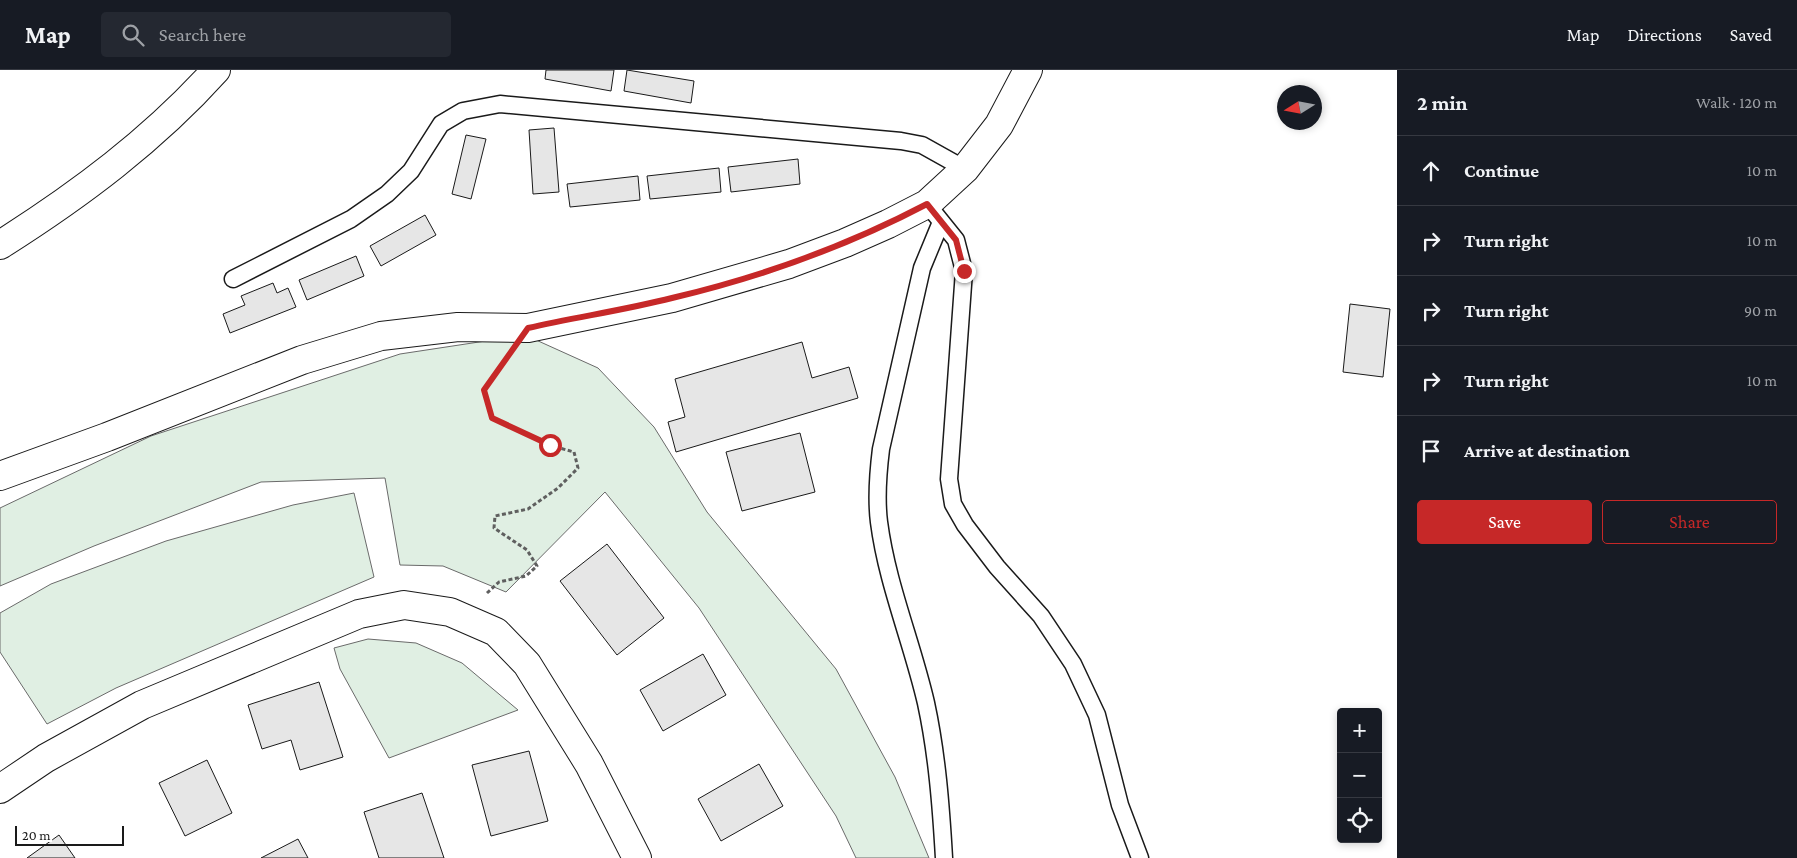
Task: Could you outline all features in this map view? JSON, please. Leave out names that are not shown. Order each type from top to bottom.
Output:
[{"type":"street","points":[[0,246],[56,210],[137,148],[216,70]]},
{"type":"street","points":[[0,476],[107,437],[302,360],[381,336],[458,327],[528,328],[672,298],[789,264],[888,224],[934,213],[999,125],[1028,70]]},
{"type":"street","points":[[0,789],[46,758],[142,705],[358,614],[404,605],[450,612],[496,632],[527,664],[589,764],[637,858]]},
{"type":"lane","points":[[233,279],[351,219],[387,194],[411,171],[441,124],[464,111],[500,104],[901,141],[922,145],[965,169]]},
{"type":"lane","points":[[934,213],[881,450],[878,475],[878,521],[898,609],[925,702],[938,767],[944,858]]},
{"type":"lane","points":[[934,213],[956,240],[964,271],[949,479],[954,504],[965,525],[997,567],[1041,616],[1073,664],[1097,715],[1120,804],[1140,858]]},
{"type":"path","points":[[466,619],[475,604],[499,582],[526,576],[537,566],[527,550],[494,528],[495,516],[528,509],[558,488],[578,468],[574,452],[550,445],[492,418],[484,390],[528,328]]},
{"type":"green space","points":[[525,335],[598,368],[654,427],[707,512],[836,669],[895,777],[929,858],[856,858],[836,816],[699,608],[605,492],[506,592],[443,566],[400,565],[385,478],[261,482],[94,546],[0,586],[0,508],[151,436],[400,354]]},
{"type":"green space","points":[[354,493],[374,577],[116,688],[47,724],[0,652],[0,613],[51,584],[166,541],[293,505]]},
{"type":"green space","points":[[368,639],[416,643],[462,663],[518,710],[389,758],[340,669],[334,648]]},
{"type":"building","points":[[546,70],[614,70],[611,91],[545,79]]},
{"type":"building","points":[[627,70],[694,81],[691,103],[624,91]]},
{"type":"building","points":[[554,128],[559,192],[533,194],[529,130]]},
{"type":"building","points":[[466,135],[486,139],[471,199],[452,194]]},
{"type":"building","points":[[798,159],[800,184],[731,192],[728,167]]},
{"type":"building","points":[[719,168],[721,192],[650,199],[647,176]]},
{"type":"building","points":[[638,176],[640,200],[570,207],[567,184]]},
{"type":"building","points":[[425,215],[436,235],[381,266],[370,246]]},
{"type":"building","points":[[356,256],[364,276],[307,300],[299,280]]},
{"type":"building","points":[[273,283],[277,293],[288,288],[296,307],[230,333],[223,314],[245,305],[241,296]]},
{"type":"building","points":[[1350,304],[1390,309],[1383,377],[1343,372]]},
{"type":"building","points":[[802,342],[812,378],[849,367],[858,398],[676,452],[668,422],[685,417],[675,379]]},
{"type":"building","points":[[800,433],[815,492],[742,511],[726,452]]},
{"type":"building","points":[[607,544],[664,618],[617,655],[560,581]]},
{"type":"building","points":[[703,654],[726,695],[663,731],[640,690]]},
{"type":"building","points":[[319,682],[343,757],[300,770],[291,740],[262,749],[248,705]]},
{"type":"building","points":[[529,751],[548,821],[491,836],[472,765]]},
{"type":"building","points":[[207,760],[232,813],[185,836],[159,783]]},
{"type":"building","points":[[759,764],[783,806],[721,841],[698,799]]},
{"type":"building","points":[[422,793],[444,858],[379,858],[364,812]]},
{"type":"building","points":[[59,835],[75,858],[27,858]]},
{"type":"building","points":[[298,839],[308,858],[261,858]]},
{"type":"route","points":[[550,445],[492,418],[484,390],[528,328],[672,298],[789,264],[888,224],[927,204],[956,240],[964,271]]}]
